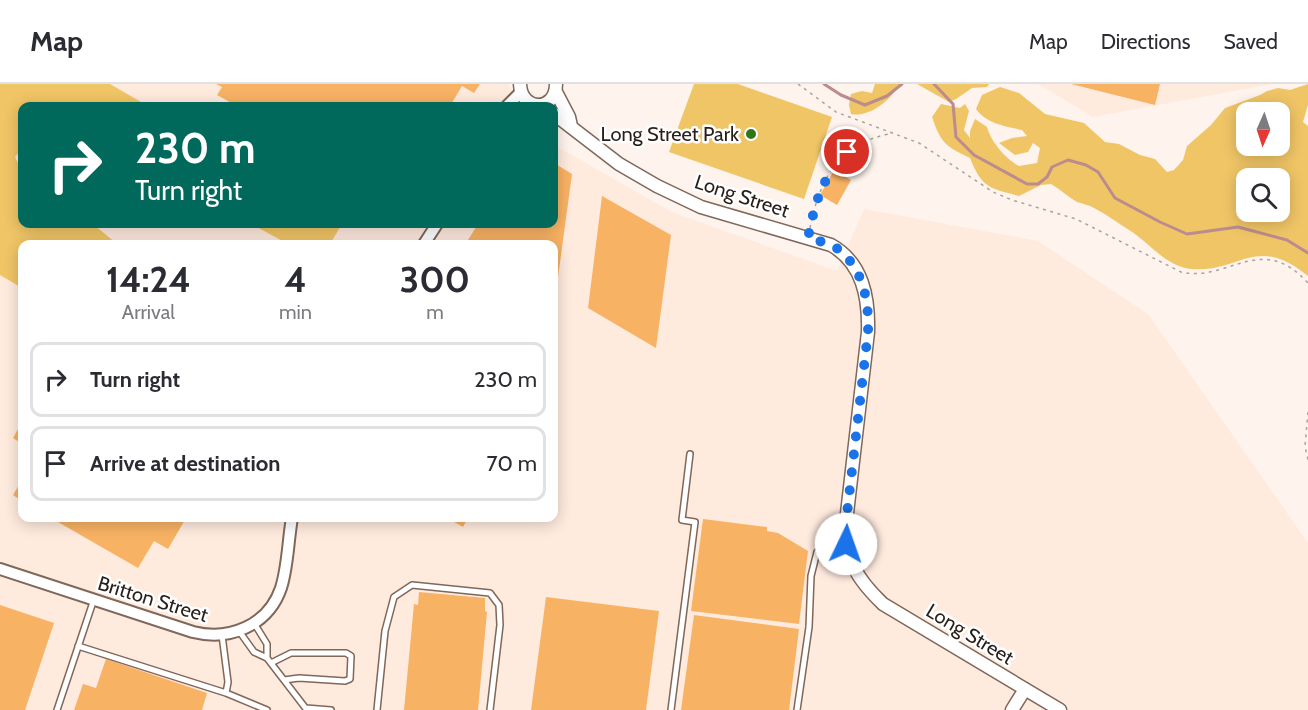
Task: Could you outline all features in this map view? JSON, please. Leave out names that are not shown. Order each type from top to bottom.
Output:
[{"type":"street","points":[[548,102],[556,88]]},
{"type":"street","name":"Long Street","points":[[556,88],[571,126]]},
{"type":"street","points":[[523,96],[537,102]]},
{"type":"street","name":"Long Street","points":[[558,119],[571,126],[619,164],[701,207],[831,245],[840,250],[854,267],[864,287],[868,307],[868,332],[846,538],[854,569],[863,586],[883,604],[1060,710]]},
{"type":"street","name":"Britton Street","points":[[0,568],[193,632],[222,635],[239,631],[254,623],[267,611],[281,588],[291,522]]},
{"type":"street","points":[[1012,710],[1025,689]]},
{"type":"lane","points":[[671,710],[695,522],[682,520],[690,454]]},
{"type":"lane","points":[[797,710],[809,627],[811,576],[817,552],[822,544],[846,538]]},
{"type":"lane","points":[[376,710],[385,631],[394,597],[412,585],[490,593],[499,605],[500,625],[490,710]]},
{"type":"lane","points":[[57,710],[94,599]]},
{"type":"lane","points":[[254,623],[267,644],[269,661]]},
{"type":"lane","points":[[239,631],[254,652],[269,661],[307,709],[331,710]]},
{"type":"lane","points":[[222,635],[228,682],[226,693]]},
{"type":"lane","points":[[78,646],[226,693],[267,710]]},
{"type":"lane","points":[[269,661],[291,652],[346,653],[351,656],[350,679],[345,681],[299,678],[284,680]]},
{"type":"path","points":[[798,84],[836,112],[906,138],[930,150],[993,192],[1076,219],[1181,272],[1199,273],[1250,259],[1266,260],[1291,268],[1308,283]]},
{"type":"path","points":[[808,238],[815,203],[834,166],[854,147],[872,137],[891,134]]},
{"type":"path","points":[[1308,412],[1305,446],[1308,460]]},
{"type":"shaded area","points":[[0,84],[508,84],[520,102],[18,102],[18,228],[558,228],[558,147],[672,212],[837,271],[864,209],[1038,241],[1148,314],[1308,543],[1308,710],[0,710]]},
{"type":"shaded area","points":[[0,84],[110,84],[141,102],[18,102],[18,154],[15,157],[18,163],[18,228],[98,228],[112,240],[18,240],[18,286],[0,275]]},
{"type":"shaded area","name":"Long Street Park","points":[[694,84],[738,84],[832,117],[804,199],[669,152]]},
{"type":"shaded area","points":[[875,84],[900,84],[879,106],[858,115],[851,114],[849,105],[851,94],[862,91],[872,93]]},
{"type":"shaded area","points":[[917,84],[989,84],[987,87],[972,88],[949,102]]},
{"type":"shaded area","points":[[1038,84],[1272,84],[1093,117]]},
{"type":"shaded area","points":[[1308,84],[1308,105],[1303,122],[1308,126],[1308,276],[1275,257],[1261,256],[1208,269],[1182,267],[1165,259],[1137,235],[1092,207],[1077,202],[1051,184],[1041,185],[1019,196],[1000,191],[983,181],[970,158],[945,143],[932,117],[941,104],[960,108],[965,104],[969,111],[964,130],[970,138],[975,119],[987,127],[995,144],[1014,163],[1019,166],[1037,163],[1040,148],[1033,143],[1028,152],[1015,155],[999,143],[1027,136],[1022,130],[991,121],[976,109],[982,95],[1000,87],[1019,93],[1045,114],[1084,123],[1105,142],[1119,144],[1140,155],[1155,159],[1167,172],[1174,170],[1183,160],[1187,146],[1211,125],[1225,108],[1236,104],[1236,156],[1290,156],[1290,102],[1241,102],[1278,88],[1290,90]]},
{"type":"shaded area","points":[[258,228],[340,228],[332,240],[281,240]]},
{"type":"building","points":[[216,84],[480,84],[474,93],[462,86],[452,102],[230,102],[217,95],[222,87]]},
{"type":"building","points":[[1071,84],[1160,84],[1155,105]]},
{"type":"building","points":[[558,165],[572,174],[558,277],[558,240],[468,240],[476,228],[558,228]]},
{"type":"building","points":[[834,170],[851,180],[837,205],[820,195]]},
{"type":"building","points":[[602,196],[671,235],[656,348],[588,308]]},
{"type":"building","points":[[18,429],[18,441],[13,438]]},
{"type":"building","points":[[18,487],[18,498],[13,495]]},
{"type":"building","points":[[703,519],[767,527],[767,531],[778,533],[808,551],[799,624],[691,611]]},
{"type":"building","points":[[58,522],[184,522],[168,549],[154,541],[138,568]]},
{"type":"building","points":[[454,522],[466,522],[463,527]]},
{"type":"building","points":[[419,592],[485,598],[485,611],[487,612],[478,710],[404,710],[414,604],[418,605]]},
{"type":"building","points":[[546,597],[659,611],[646,710],[531,710]]},
{"type":"building","points":[[0,605],[54,623],[25,710],[0,710]]},
{"type":"building","points":[[694,615],[799,629],[789,710],[681,710]]},
{"type":"building","points":[[106,659],[207,693],[202,710],[74,710],[83,684],[96,688]]},
{"type":"waterway","points":[[824,84],[841,95],[865,105],[887,96],[902,84]]},
{"type":"waterway","points":[[934,84],[953,104],[956,137],[974,155],[1027,184],[1038,184],[1047,177],[1052,167],[1068,160],[1086,165],[1098,172],[1115,198],[1187,234],[1238,227],[1287,240],[1308,253]]},
{"type":"place","name":"Long Street Park","points":[[751,134]]},
{"type":"route","points":[[846,544],[846,522],[868,332],[868,307],[864,287],[854,267],[840,250],[808,238],[815,203],[820,191],[834,166],[847,152]]}]
